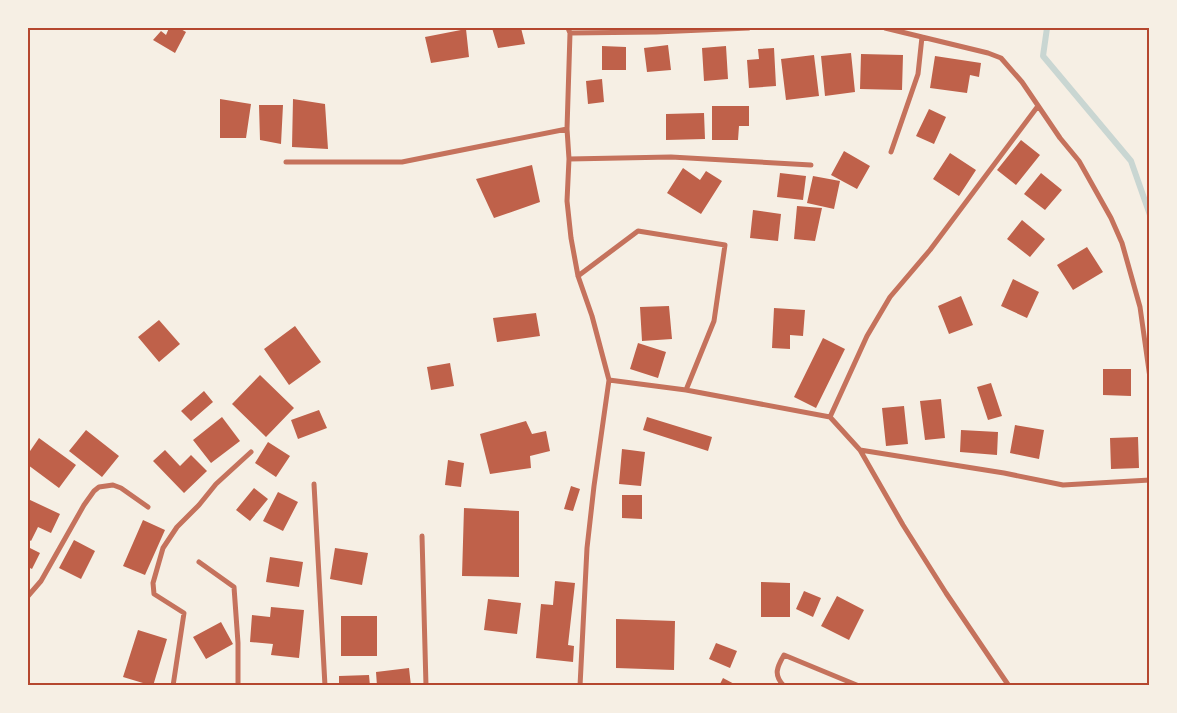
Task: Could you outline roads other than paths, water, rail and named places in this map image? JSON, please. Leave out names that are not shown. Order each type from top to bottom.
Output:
[{"type":"street","points":[[580,686],[587,548],[609,380],[592,316],[578,276],[571,238],[567,201],[569,159],[567,130],[569,30],[656,32],[749,28]]},
{"type":"street","points":[[885,28],[1001,58],[1022,82],[1060,138],[1079,161],[1111,218],[1122,243],[1140,307],[1150,378]]},
{"type":"street","points":[[891,152],[918,74],[922,37]]},
{"type":"street","points":[[830,417],[867,336],[890,297],[930,250],[1038,106]]},
{"type":"street","points":[[286,162],[402,162],[567,130]]},
{"type":"street","points":[[569,159],[671,157],[810,165]]},
{"type":"street","points":[[578,276],[638,232],[724,245],[714,321],[686,390]]},
{"type":"street","points":[[609,380],[686,390],[830,417],[860,450],[903,526],[1009,686]]},
{"type":"street","points":[[860,450],[1004,473],[1063,485],[1150,480]]},
{"type":"street","points":[[173,686],[184,613],[154,594],[152,583],[163,548],[177,527],[199,505],[216,484],[252,452]]},
{"type":"street","points":[[314,484],[325,686]]},
{"type":"street","points":[[28,596],[41,581],[84,506],[99,487],[113,485],[121,488],[148,507]]},
{"type":"street","points":[[422,536],[426,686]]},
{"type":"street","points":[[199,562],[234,587],[238,642],[238,686]]},
{"type":"street","points":[[784,686],[777,678],[776,670],[784,655],[859,686]]},
{"type":"waterway","points":[[1047,28],[1043,56],[1131,161],[1150,215]]}]
